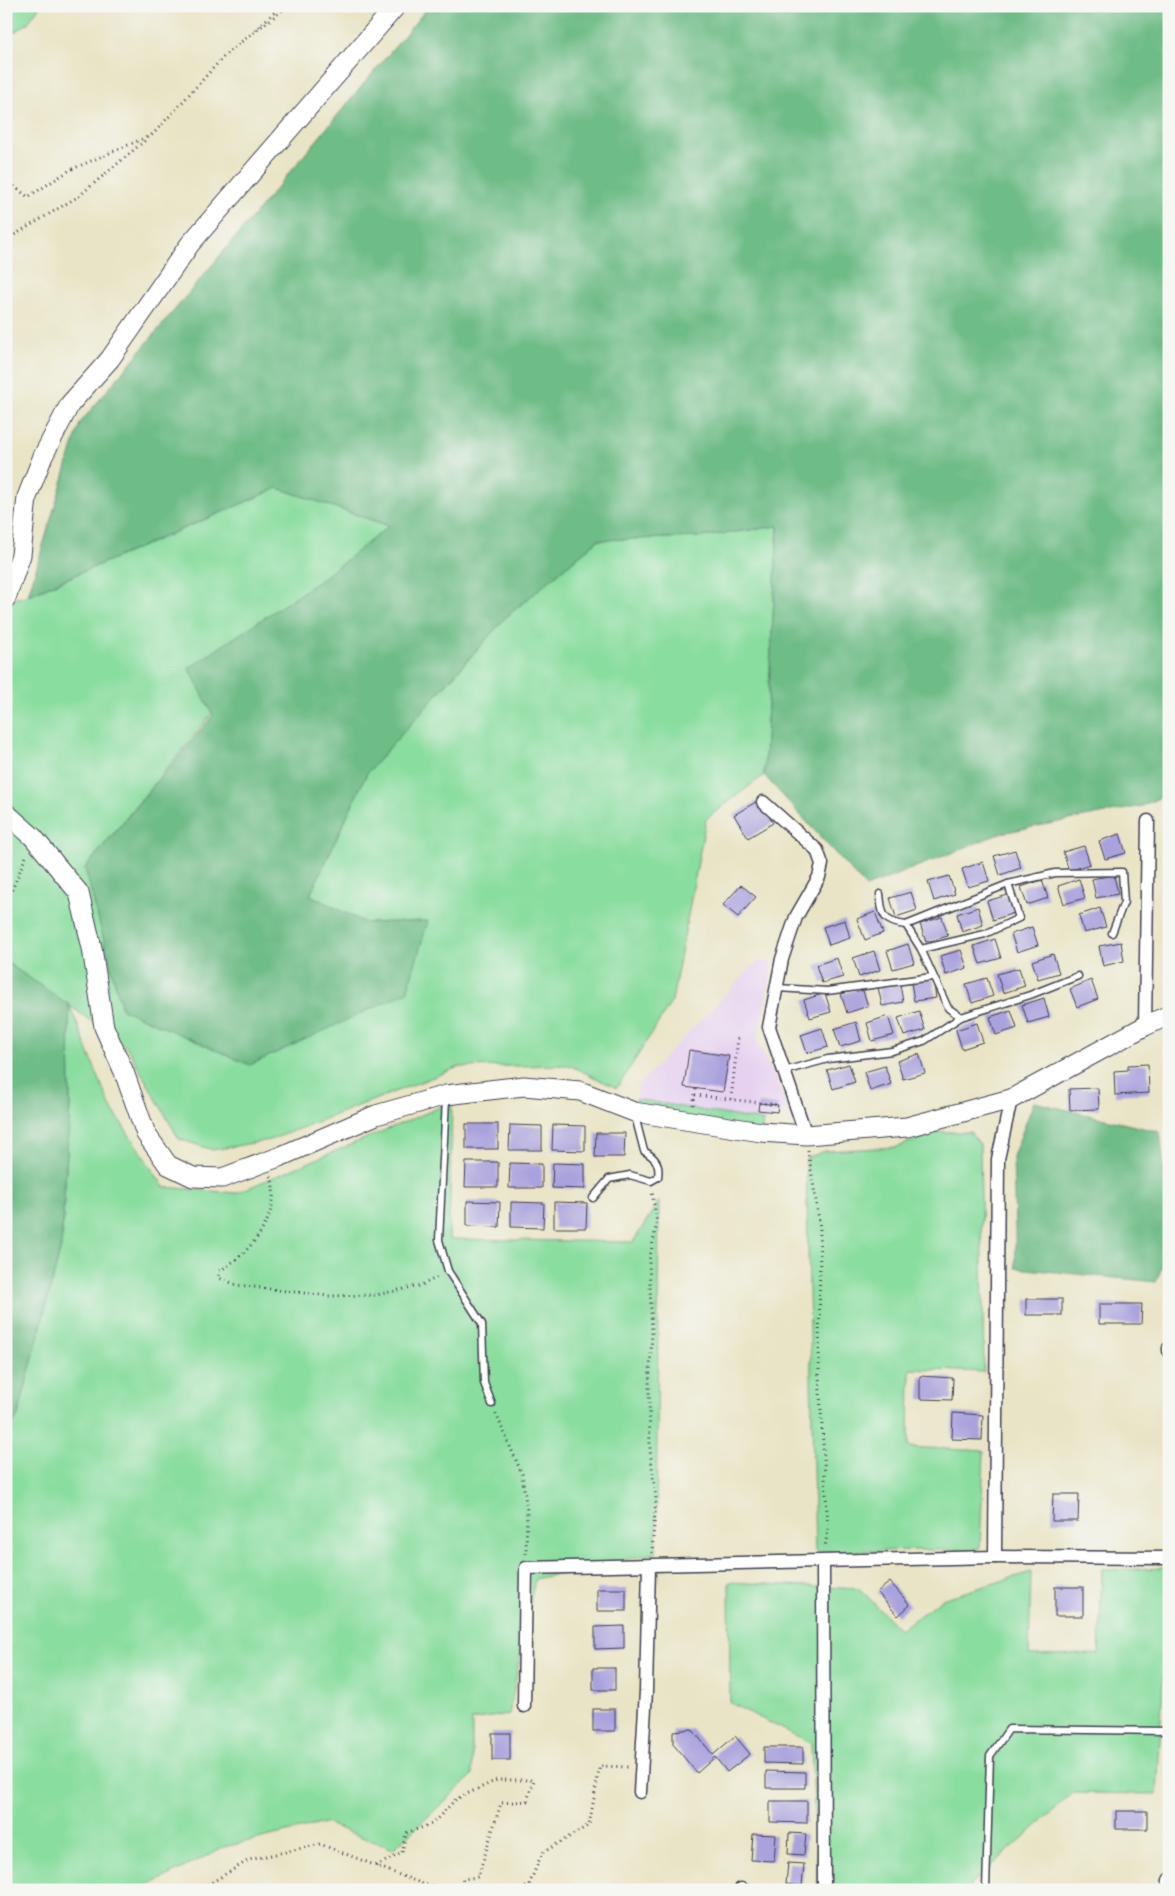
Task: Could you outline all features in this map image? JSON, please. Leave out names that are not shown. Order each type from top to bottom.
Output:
[{"type":"street","points":[[6,598],[21,554],[27,497],[43,456],[70,404],[110,359],[190,244],[396,6]]},
{"type":"street","points":[[763,802],[817,850],[822,864],[819,877],[796,917],[782,959],[769,1027],[806,1134]]},
{"type":"street","points":[[6,813],[33,837],[79,893],[92,948],[104,1027],[124,1072],[146,1134],[168,1165],[193,1177],[222,1178],[263,1163],[376,1115],[446,1095],[524,1086],[580,1090],[634,1112],[761,1132],[806,1134],[907,1127],[1011,1099],[1145,1026],[1169,1015]]},
{"type":"street","points":[[1145,1026],[1148,821]]},
{"type":"street","points":[[995,1557],[998,1159],[1011,1099]]},
{"type":"street","points":[[524,1706],[526,1568],[823,1563],[995,1557],[1169,1558]]},
{"type":"street","points":[[823,1563],[824,1890]]},
{"type":"street","points":[[640,1792],[649,1566]]},
{"type":"street","points":[[1168,1890],[1169,1880]]},
{"type":"lane","points":[[880,894],[882,914],[891,923],[906,924],[1008,884],[1054,873],[1122,872],[1124,902],[1112,933]]},
{"type":"lane","points":[[921,949],[985,934],[1018,918],[1008,884]]},
{"type":"lane","points":[[906,924],[921,949],[932,977],[948,1008],[961,1017]]},
{"type":"lane","points":[[784,1071],[828,1059],[892,1051],[924,1041],[961,1017],[1030,995],[1078,976]]},
{"type":"lane","points":[[777,988],[827,991],[932,977]]},
{"type":"lane","points":[[446,1095],[439,1240],[448,1271],[482,1324],[484,1383],[492,1404]]},
{"type":"lane","points":[[593,1198],[609,1179],[630,1175],[651,1182],[658,1178],[660,1168],[655,1157],[644,1151],[634,1112]]},
{"type":"lane","points":[[986,1890],[990,1756],[1010,1729],[1169,1731]]},
{"type":"path","points":[[238,46],[280,6]]},
{"type":"path","points":[[6,240],[79,196],[154,133],[228,52],[288,6]]},
{"type":"path","points":[[6,180],[28,197],[70,170],[154,133]]},
{"type":"path","points":[[6,904],[33,837]]},
{"type":"path","points":[[731,1099],[738,1038]]},
{"type":"path","points":[[695,1094],[778,1105]]},
{"type":"path","points":[[806,1134],[820,1227],[819,1375],[828,1529],[823,1563]]},
{"type":"path","points":[[263,1163],[270,1173],[275,1190],[272,1213],[257,1237],[234,1262],[219,1271],[219,1278],[237,1285],[328,1296],[376,1295],[422,1285],[448,1271]]},
{"type":"path","points":[[649,1566],[653,1546],[656,1499],[650,1441],[649,1386],[652,1334],[649,1260],[657,1223],[651,1182]]},
{"type":"path","points":[[492,1404],[522,1474],[527,1511],[526,1568]]},
{"type":"path","points":[[521,1890],[529,1885],[542,1853],[589,1825],[600,1766],[641,1767]]},
{"type":"path","points":[[199,1890],[249,1860],[320,1844],[376,1866],[422,1884],[460,1890],[463,1879],[478,1877],[501,1803],[527,1801],[534,1780],[497,1780],[456,1799],[432,1824],[406,1833],[402,1853],[376,1866]]},
{"type":"path","points":[[550,1890],[567,1887],[608,1890]]},
{"type":"shaded area","points":[[759,960],[773,963],[757,1041],[789,1109],[763,1121],[636,1099],[638,1085]]},
{"type":"green space","points":[[6,6],[40,6],[27,24],[6,37]]},
{"type":"green space","points":[[429,6],[1169,6],[1169,793],[1142,806],[1001,833],[866,887],[764,775],[778,526],[701,537],[598,540],[506,617],[367,773],[310,895],[365,923],[428,921],[407,992],[250,1065],[122,1009],[85,868],[213,715],[189,668],[322,579],[389,526],[278,488],[28,595],[80,423]]},
{"type":"green space","points":[[278,488],[390,526],[322,579],[85,868],[122,1009],[428,921],[365,923],[310,895],[367,773],[506,617],[598,540],[701,537],[778,526],[764,775],[706,819],[672,1001],[617,1088],[569,1065],[459,1067],[270,1140],[213,1150],[179,1139],[126,1046],[70,1006],[110,1106],[164,1187],[236,1193],[452,1102],[449,1239],[633,1242],[659,1201],[656,1553],[535,1579],[509,1714],[472,1720],[472,1776],[393,1849],[325,1823],[224,1847],[140,1890],[6,1890],[6,1435],[18,1416],[61,1247],[70,1106],[69,1005],[6,962],[6,601],[29,595]]},
{"type":"green space","points":[[6,962],[69,1005],[70,1106],[61,1247],[18,1416],[6,1435]]},
{"type":"green space","points":[[636,1099],[763,1121],[761,1132],[634,1112]]},
{"type":"green space","points":[[1034,1102],[1160,1132],[1169,1211],[1169,1248],[1156,1282],[1016,1268],[1013,1156]]},
{"type":"green space","points":[[936,1132],[970,1132],[980,1144],[984,1372],[910,1369],[909,1447],[984,1451],[980,1549],[815,1552],[806,1158],[825,1151],[897,1147]]},
{"type":"green space","points":[[1169,1568],[1157,1794],[1073,1793],[970,1885],[970,1890],[818,1890],[811,1743],[730,1703],[729,1582],[860,1589],[900,1630],[942,1599],[1031,1572],[1029,1655],[1099,1654],[1102,1570]]},
{"type":"water","points":[[285,1885],[326,1887],[329,1890],[278,1890]]},
{"type":"building","points":[[759,800],[773,823],[748,838],[734,815]]},
{"type":"building","points":[[1120,834],[1126,853],[1105,859],[1099,841]]},
{"type":"building","points":[[1084,846],[1090,864],[1069,871],[1063,852]]},
{"type":"building","points":[[1015,850],[1021,868],[1000,875],[994,856]]},
{"type":"building","points":[[983,862],[989,881],[968,887],[962,869]]},
{"type":"building","points":[[1114,875],[1118,894],[1096,898],[1092,879]]},
{"type":"building","points":[[949,876],[955,894],[934,901],[928,882]]},
{"type":"building","points":[[1079,879],[1085,898],[1064,904],[1058,886]]},
{"type":"building","points":[[1042,880],[1048,898],[1027,905],[1021,887]]},
{"type":"building","points":[[741,885],[756,897],[738,917],[723,905]]},
{"type":"building","points":[[911,892],[917,910],[896,917],[890,898]]},
{"type":"building","points":[[1008,895],[1014,913],[993,920],[987,901]]},
{"type":"building","points":[[978,907],[983,925],[962,932],[957,914]]},
{"type":"building","points":[[1100,908],[1106,927],[1084,933],[1079,915]]},
{"type":"building","points":[[875,912],[883,933],[865,940],[857,919]]},
{"type":"building","points":[[942,917],[948,936],[926,942],[920,924]]},
{"type":"building","points":[[845,920],[850,938],[829,945],[823,927]]},
{"type":"building","points":[[1032,927],[1038,945],[1017,952],[1011,934]]},
{"type":"building","points":[[995,939],[1001,958],[980,964],[974,946]]},
{"type":"building","points":[[1121,942],[1124,961],[1103,966],[1099,946]]},
{"type":"building","points":[[908,944],[914,963],[893,969],[887,951]]},
{"type":"building","points":[[961,950],[967,968],[946,975],[940,956]]},
{"type":"building","points":[[874,951],[880,970],[859,977],[853,958]]},
{"type":"building","points":[[1053,954],[1059,973],[1038,979],[1032,961]]},
{"type":"building","points":[[837,958],[843,977],[822,983],[816,965]]},
{"type":"building","points":[[1019,968],[1025,986],[1003,993],[997,974]]},
{"type":"building","points":[[987,978],[993,996],[972,1003],[966,984]]},
{"type":"building","points":[[933,979],[936,998],[914,1001],[911,982]]},
{"type":"building","points":[[1091,980],[1098,999],[1077,1007],[1070,989]]},
{"type":"building","points":[[900,984],[903,1002],[882,1006],[878,987]]},
{"type":"building","points":[[862,988],[868,1006],[847,1013],[841,994]]},
{"type":"building","points":[[825,993],[831,1012],[810,1018],[804,1000]]},
{"type":"building","points":[[1044,998],[1049,1017],[1028,1023],[1022,1005]]},
{"type":"building","points":[[1011,1010],[1017,1028],[996,1035],[990,1017]]},
{"type":"building","points":[[919,1011],[925,1030],[904,1036],[898,1018]]},
{"type":"building","points":[[888,1016],[894,1035],[872,1041],[867,1023]]},
{"type":"building","points":[[856,1022],[861,1041],[840,1047],[834,1029]]},
{"type":"building","points":[[977,1023],[983,1042],[962,1049],[956,1030]]},
{"type":"building","points":[[822,1028],[828,1047],[807,1053],[801,1035]]},
{"type":"building","points":[[689,1050],[729,1056],[723,1092],[684,1087]]},
{"type":"building","points":[[919,1054],[925,1073],[903,1079],[897,1061]]},
{"type":"building","points":[[849,1064],[855,1082],[833,1089],[827,1070]]},
{"type":"building","points":[[1148,1064],[1149,1093],[1115,1095],[1114,1071],[1128,1070],[1128,1065]]},
{"type":"building","points":[[885,1066],[891,1084],[870,1091],[864,1072]]},
{"type":"building","points":[[1098,1088],[1099,1109],[1070,1110],[1069,1089]]},
{"type":"building","points":[[759,1103],[778,1105],[777,1112],[758,1110]]},
{"type":"building","points":[[466,1124],[498,1124],[498,1149],[466,1149]]},
{"type":"building","points":[[510,1125],[542,1126],[542,1150],[509,1150]]},
{"type":"building","points":[[553,1125],[585,1126],[585,1151],[552,1150]]},
{"type":"building","points":[[596,1133],[625,1133],[624,1157],[595,1157]]},
{"type":"building","points":[[466,1162],[498,1162],[498,1187],[465,1187]]},
{"type":"building","points":[[510,1163],[542,1164],[542,1188],[509,1188]]},
{"type":"building","points":[[553,1163],[585,1164],[585,1189],[552,1188]]},
{"type":"building","points":[[467,1201],[500,1202],[499,1227],[467,1226]]},
{"type":"building","points":[[511,1202],[544,1203],[543,1228],[511,1227]]},
{"type":"building","points":[[554,1202],[587,1203],[586,1228],[554,1228]]},
{"type":"building","points":[[1026,1299],[1062,1299],[1062,1315],[1026,1315]]},
{"type":"building","points":[[1099,1304],[1142,1304],[1141,1324],[1099,1324]]},
{"type":"building","points":[[920,1376],[953,1378],[952,1400],[920,1399]]},
{"type":"building","points":[[953,1413],[983,1415],[982,1440],[952,1439]]},
{"type":"building","points":[[1053,1494],[1079,1494],[1078,1521],[1052,1521]]},
{"type":"building","points":[[890,1582],[910,1605],[898,1616],[877,1592]]},
{"type":"building","points":[[1055,1587],[1083,1587],[1083,1616],[1055,1616]]},
{"type":"building","points":[[597,1589],[626,1589],[626,1611],[597,1611]]},
{"type":"building","points":[[624,1626],[624,1648],[595,1649],[595,1627]]},
{"type":"building","points":[[593,1668],[615,1668],[615,1690],[593,1690]]},
{"type":"building","points":[[593,1709],[615,1709],[615,1731],[593,1731]]},
{"type":"building","points":[[692,1729],[713,1755],[735,1736],[750,1754],[727,1772],[715,1757],[697,1773],[673,1744],[673,1731]]},
{"type":"building","points":[[492,1733],[510,1733],[510,1760],[492,1760]]},
{"type":"building","points":[[764,1747],[803,1747],[803,1764],[764,1763]]},
{"type":"building","points":[[766,1771],[805,1772],[805,1788],[766,1788]]},
{"type":"building","points":[[770,1801],[807,1801],[807,1823],[770,1822]]},
{"type":"building","points":[[1116,1811],[1147,1811],[1147,1829],[1116,1829]]},
{"type":"building","points":[[789,1833],[806,1834],[804,1855],[788,1854]]},
{"type":"building","points":[[753,1834],[776,1835],[774,1861],[751,1860]]},
{"type":"building","points":[[788,1863],[804,1864],[802,1886],[786,1884]]}]
